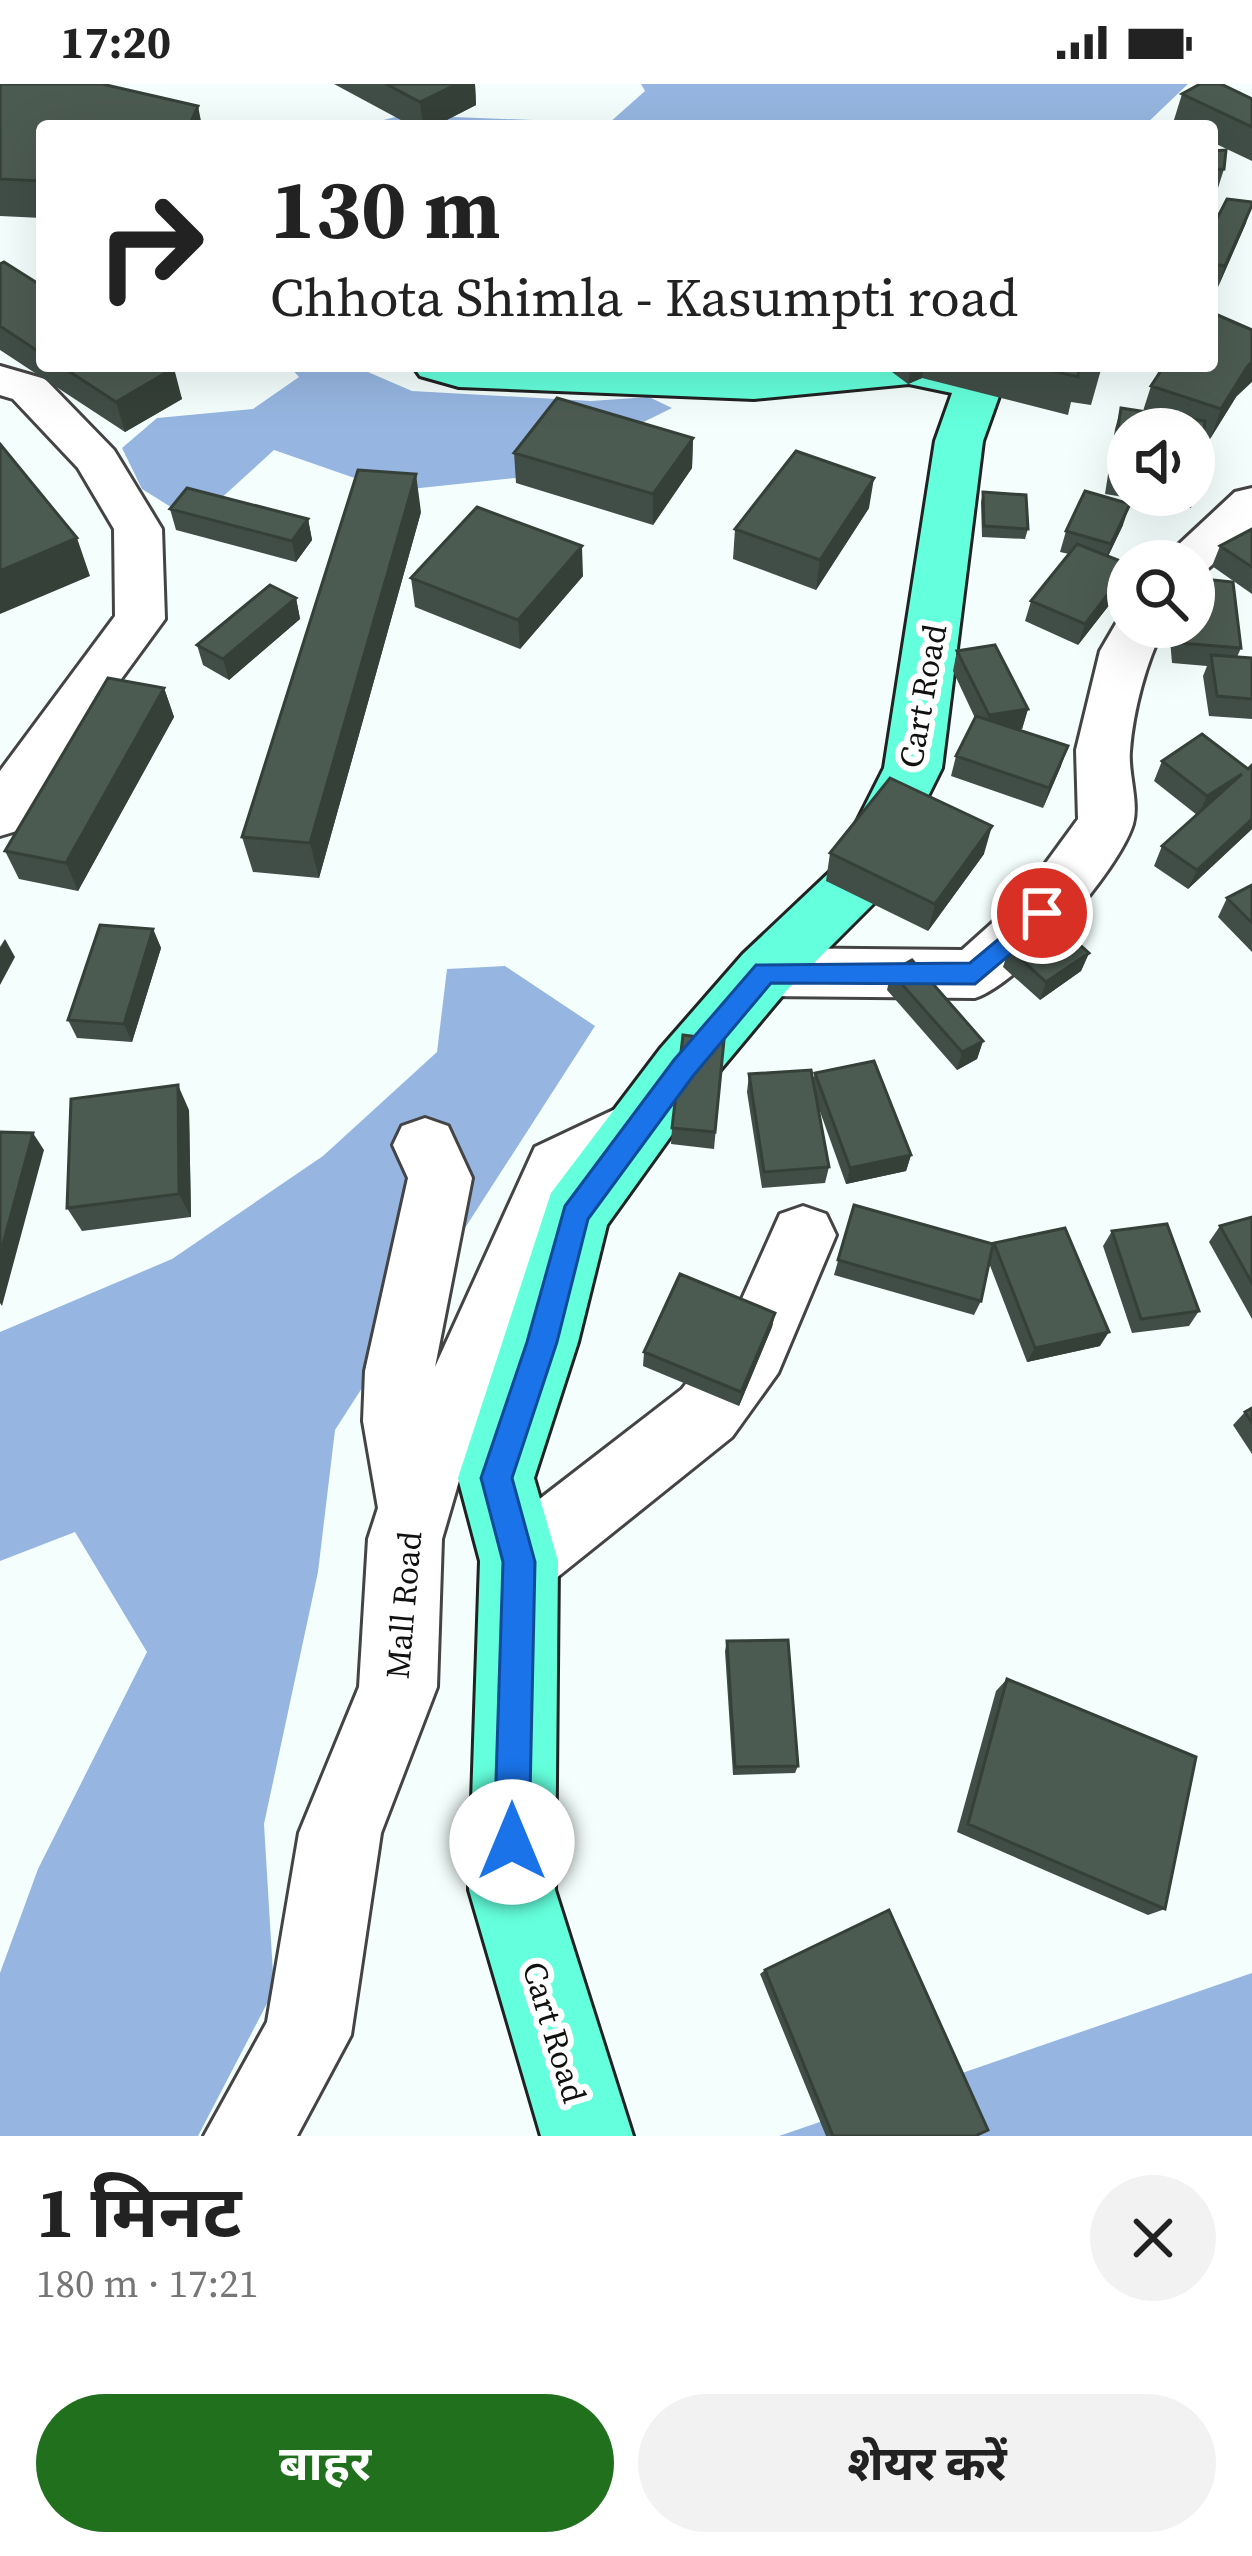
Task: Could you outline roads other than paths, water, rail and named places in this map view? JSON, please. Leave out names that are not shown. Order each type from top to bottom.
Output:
[{"type":"main road","name":"Cart Road","points":[[453,372],[754,385],[888,372]]},
{"type":"main road","name":"Cart Road","points":[[586,2136],[512,1890],[519,1562],[496,1478],[542,1342],[575,1214],[640,1124],[765,973],[855,885],[913,769],[958,442],[979,385],[918,372]]},
{"type":"street","points":[[0,380],[29,389],[97,460],[138,529],[140,619],[58,724],[0,815]]},
{"type":"street","points":[[1210,540],[1252,503]]},
{"type":"street","points":[[765,973],[975,974],[1042,913],[1106,822],[1103,750],[1128,648]]},
{"type":"street","name":"Mall Road","points":[[248,2136],[308,2035],[340,1833],[398,1688],[404,1539],[414,1507],[558,1167],[640,1124]]},
{"type":"street","points":[[414,1507],[398,1421],[400,1371],[440,1178],[425,1145]]},
{"type":"street","points":[[519,1562],[707,1413],[754,1350],[803,1235]]}]
